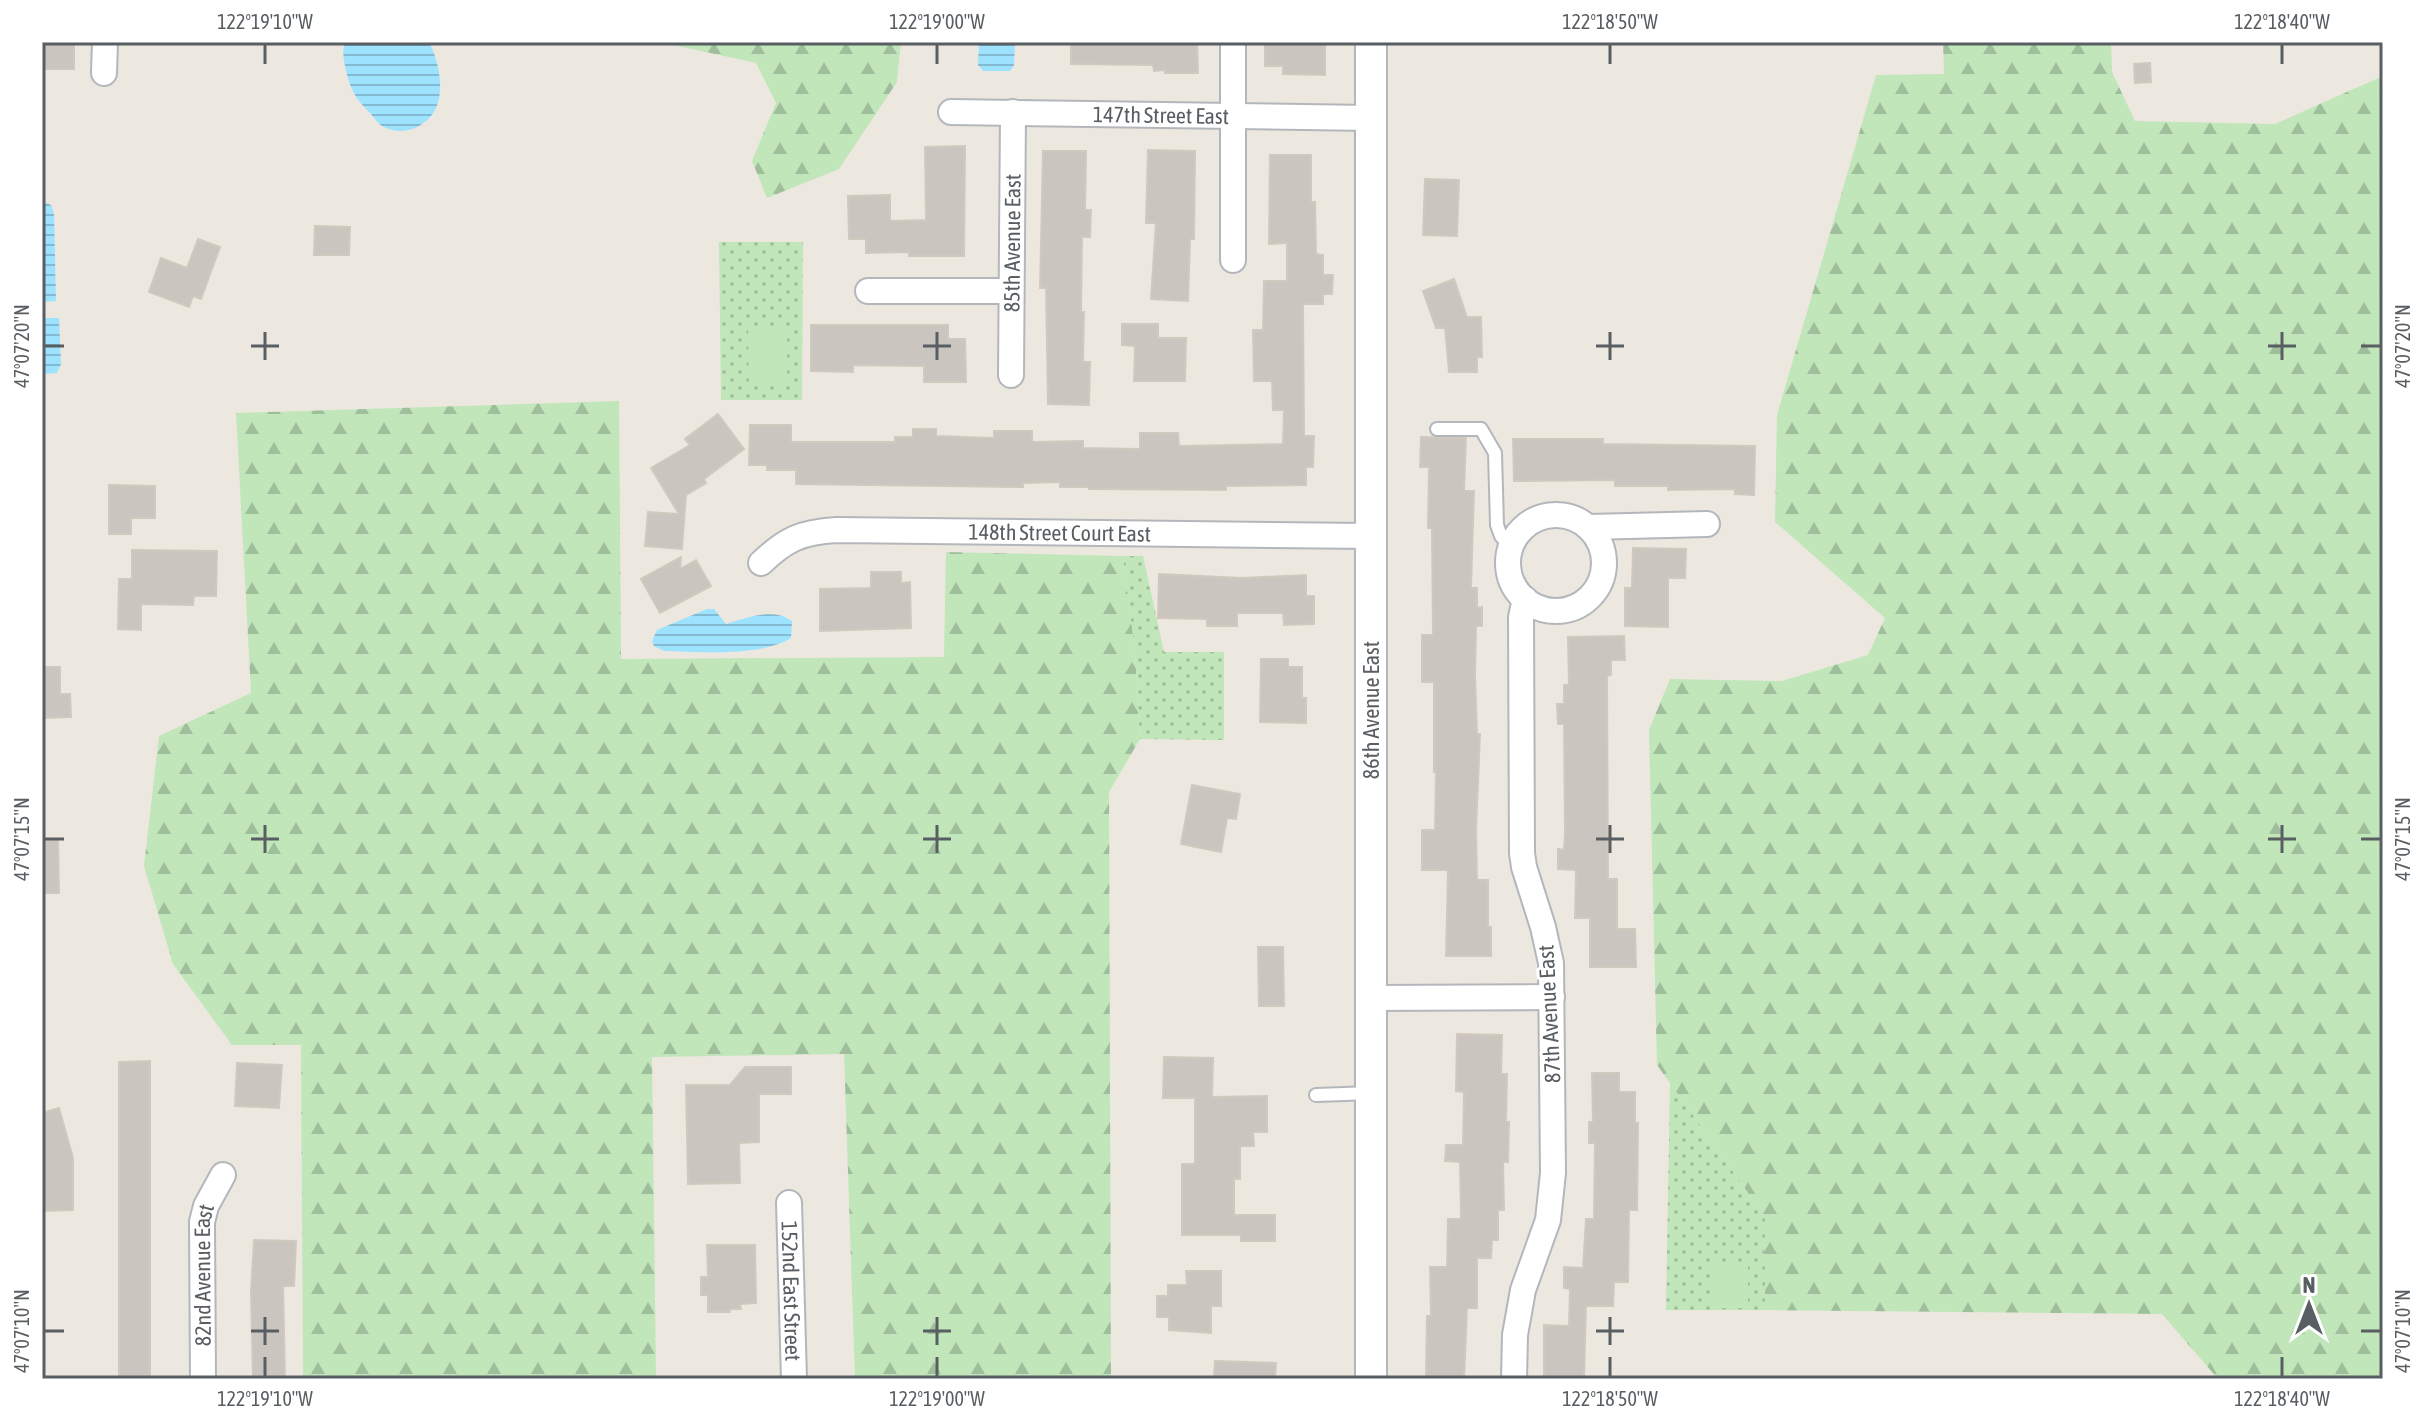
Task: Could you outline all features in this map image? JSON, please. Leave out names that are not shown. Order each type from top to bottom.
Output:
[{"type":"street","points":[[104,73],[105,42]]},
{"type":"street","points":[[1233,42],[1233,260]]},
{"type":"street","name":"86th Avenue East","points":[[1371,42],[1371,1379]]},
{"type":"street","name":"147th Street East","points":[[951,112],[1370,118]]},
{"type":"street","name":"85th Avenue East","points":[[1011,375],[1013,112]]},
{"type":"street","points":[[868,291],[1011,291]]},
{"type":"street","points":[[1560,514],[1575,518],[1589,527],[1599,540],[1604,555],[1604,572],[1599,586],[1589,599],[1560,611],[1544,610],[1525,599],[1510,578],[1508,562],[1510,547],[1518,533],[1529,522],[1560,514]]},
{"type":"street","points":[[1589,527],[1707,524]]},
{"type":"street","name":"148th Street Court East","points":[[761,563],[792,538],[815,531],[836,530],[1370,536]]},
{"type":"street","name":"87th Avenue East","points":[[1514,1379],[1515,1335],[1523,1290],[1539,1249],[1552,1198],[1551,963],[1522,853],[1521,617],[1525,599]]},
{"type":"street","points":[[1372,998],[1552,997]]},
{"type":"street","name":"82nd Avenue East","points":[[203,1379],[202,1222],[206,1206],[223,1175]]},
{"type":"street","name":"152nd East Street","points":[[789,1203],[794,1379]]},
{"type":"lane","points":[[1437,429],[1481,429],[1495,453],[1497,525],[1510,547]]},
{"type":"lane","points":[[1316,1095],[1372,1093]]},
{"type":"green space","points":[[660,42],[901,42],[897,82],[839,169],[767,198],[752,161],[776,103],[756,63]]},
{"type":"green space","points":[[1943,42],[2111,42],[2112,72],[2135,121],[2275,124],[2383,76],[2383,1379],[2218,1379],[2162,1314],[1765,1310],[1765,1217],[1657,1065],[1649,730],[1670,679],[1782,681],[1868,655],[1885,618],[1775,522],[1777,415],[1876,75],[1944,74]]},
{"type":"green space","points":[[719,242],[803,242],[802,400],[721,400]]},
{"type":"green space","points":[[748,327],[787,327],[787,385],[749,385]]},
{"type":"green space","points":[[619,401],[621,659],[944,657],[946,552],[1123,556],[1135,651],[1140,739],[1109,792],[1111,1379],[855,1379],[844,1054],[652,1057],[656,1379],[303,1379],[301,1045],[232,1045],[173,964],[144,866],[159,736],[251,693],[236,413]]},
{"type":"green space","points":[[1123,556],[1143,556],[1164,652],[1224,652],[1224,740],[1140,739],[1135,651]]},
{"type":"green space","points":[[1670,1083],[1765,1217],[1765,1310],[1666,1310]]},
{"type":"green space","points":[[1714,1266],[1748,1266],[1748,1308],[1713,1308]]},
{"type":"water","points":[[345,42],[429,42],[438,65],[440,83],[439,100],[432,115],[421,125],[407,130],[392,130],[380,125],[352,89],[344,60]]},
{"type":"water","points":[[979,42],[1015,42],[1014,65],[1010,71],[983,71],[978,65]]},
{"type":"water","points":[[42,201],[51,205],[54,214],[56,301],[42,302]]},
{"type":"water","points":[[42,318],[59,318],[61,364],[57,373],[42,374]]},
{"type":"water","points":[[707,609],[714,609],[726,624],[759,615],[785,617],[792,621],[791,638],[747,651],[664,651],[654,646],[652,641],[657,630]]},
{"type":"building","points":[[42,42],[74,42],[74,69],[42,69]]},
{"type":"building","points":[[1071,42],[1197,42],[1198,73],[1165,73],[1165,70],[1154,71],[1153,65],[1071,64]]},
{"type":"building","points":[[1265,42],[1325,42],[1325,75],[1283,74],[1283,66],[1265,66]]},
{"type":"building","points":[[2150,63],[2151,82],[2135,83],[2134,64]]},
{"type":"building","points":[[965,146],[964,256],[866,253],[866,239],[849,239],[848,196],[890,195],[890,221],[926,220],[925,147]]},
{"type":"building","points":[[1148,150],[1195,151],[1194,239],[1190,239],[1188,301],[1151,299],[1156,223],[1146,223]]},
{"type":"building","points":[[1043,151],[1086,151],[1085,210],[1091,210],[1090,237],[1082,237],[1081,312],[1084,312],[1083,362],[1090,362],[1089,405],[1048,404],[1046,288],[1040,288]]},
{"type":"building","points":[[1270,155],[1311,155],[1316,254],[1323,255],[1323,275],[1333,275],[1332,294],[1323,294],[1323,304],[1303,304],[1304,436],[1314,436],[1313,467],[1306,467],[1306,485],[1226,486],[1226,490],[1089,489],[1060,487],[1060,482],[1023,483],[1023,487],[796,484],[796,470],[767,470],[767,465],[749,465],[750,425],[791,425],[791,442],[895,442],[895,437],[913,437],[913,429],[936,429],[936,436],[994,438],[994,431],[1032,431],[1032,442],[1083,441],[1083,448],[1140,449],[1140,433],[1178,433],[1179,446],[1283,444],[1284,410],[1273,410],[1272,381],[1254,381],[1253,330],[1263,330],[1264,281],[1287,281],[1287,243],[1269,244]]},
{"type":"building","points":[[1425,179],[1459,180],[1457,236],[1423,235]]},
{"type":"building","points":[[315,226],[350,227],[349,255],[314,255]]},
{"type":"building","points":[[198,239],[220,247],[201,299],[193,296],[189,307],[149,292],[161,258],[187,268]]},
{"type":"building","points":[[1454,279],[1467,317],[1481,317],[1482,357],[1477,357],[1477,372],[1449,372],[1445,328],[1436,328],[1423,291]]},
{"type":"building","points":[[1122,324],[1158,324],[1158,338],[1186,338],[1185,381],[1134,381],[1135,346],[1122,345]]},
{"type":"building","points":[[811,325],[948,325],[948,339],[965,339],[966,382],[924,382],[924,366],[853,365],[853,372],[811,371]]},
{"type":"building","points":[[718,414],[744,449],[704,479],[706,483],[686,495],[682,549],[645,546],[648,512],[679,514],[651,468],[690,445],[685,439]]},
{"type":"building","points":[[1421,437],[1466,438],[1464,491],[1474,491],[1471,588],[1477,588],[1477,608],[1482,607],[1482,626],[1476,626],[1475,675],[1477,734],[1480,734],[1477,880],[1488,880],[1491,956],[1446,956],[1448,870],[1422,870],[1422,830],[1435,830],[1436,772],[1434,682],[1422,682],[1422,635],[1433,635],[1432,528],[1428,528],[1429,467],[1420,467]]},
{"type":"building","points":[[1513,439],[1603,439],[1603,444],[1755,446],[1754,495],[1735,494],[1735,489],[1668,490],[1668,486],[1615,486],[1615,480],[1514,481]]},
{"type":"building","points":[[109,485],[155,486],[155,518],[131,518],[131,534],[109,534]]},
{"type":"building","points":[[1633,548],[1686,549],[1685,578],[1668,578],[1668,627],[1625,626],[1625,588],[1632,588]]},
{"type":"building","points":[[132,550],[217,551],[216,596],[194,596],[193,605],[141,604],[141,630],[118,629],[119,579],[132,579]]},
{"type":"building","points":[[681,557],[680,569],[696,560],[711,586],[660,613],[641,579]]},
{"type":"building","points":[[871,572],[901,572],[901,583],[910,582],[911,628],[820,631],[820,589],[871,588]]},
{"type":"building","points":[[1159,574],[1242,578],[1306,575],[1306,596],[1314,596],[1314,624],[1284,625],[1283,613],[1237,613],[1237,626],[1207,626],[1207,619],[1158,618]]},
{"type":"building","points":[[1624,636],[1625,660],[1611,660],[1611,675],[1607,676],[1608,879],[1617,879],[1617,929],[1635,929],[1636,967],[1590,967],[1590,918],[1575,918],[1576,870],[1558,869],[1558,849],[1564,850],[1565,831],[1564,724],[1558,724],[1557,704],[1564,704],[1564,685],[1569,685],[1568,637]]},
{"type":"building","points":[[1261,659],[1288,659],[1288,667],[1302,667],[1306,723],[1260,722]]},
{"type":"building","points":[[42,667],[60,667],[60,694],[70,694],[71,717],[42,718]]},
{"type":"building","points":[[1192,785],[1240,794],[1236,819],[1227,818],[1221,852],[1181,844]]},
{"type":"building","points":[[42,840],[58,840],[59,893],[42,893]]},
{"type":"building","points":[[1258,947],[1283,947],[1284,1006],[1259,1006]]},
{"type":"building","points":[[1457,1034],[1502,1035],[1501,1074],[1507,1074],[1506,1122],[1509,1122],[1508,1162],[1503,1162],[1504,1210],[1498,1210],[1498,1240],[1492,1240],[1491,1258],[1477,1258],[1477,1308],[1467,1308],[1464,1379],[1426,1379],[1427,1316],[1431,1316],[1430,1267],[1447,1267],[1448,1219],[1461,1219],[1460,1162],[1445,1161],[1446,1145],[1463,1145],[1464,1092],[1456,1091]]},
{"type":"building","points":[[1164,1057],[1213,1058],[1212,1097],[1267,1096],[1267,1132],[1253,1132],[1254,1146],[1240,1146],[1240,1179],[1234,1179],[1234,1215],[1275,1215],[1275,1241],[1241,1241],[1241,1235],[1182,1235],[1182,1164],[1195,1164],[1195,1098],[1163,1098]]},
{"type":"building","points":[[150,1061],[150,1379],[119,1379],[119,1062]]},
{"type":"building","points":[[237,1063],[282,1065],[279,1108],[235,1106]]},
{"type":"building","points":[[745,1067],[791,1067],[791,1094],[759,1094],[759,1142],[739,1143],[740,1183],[688,1184],[686,1085],[730,1085]]},
{"type":"building","points":[[1592,1073],[1619,1073],[1619,1092],[1635,1092],[1635,1123],[1638,1123],[1637,1210],[1629,1210],[1628,1282],[1614,1282],[1613,1306],[1586,1306],[1584,1379],[1544,1379],[1544,1325],[1569,1326],[1570,1289],[1564,1288],[1564,1267],[1583,1268],[1586,1219],[1594,1219],[1595,1143],[1589,1143],[1589,1122],[1593,1122]]},
{"type":"building","points":[[59,1108],[73,1158],[73,1210],[42,1211],[42,1113]]},
{"type":"building","points":[[254,1240],[296,1241],[294,1286],[283,1286],[285,1379],[253,1379],[251,1292]]},
{"type":"building","points":[[707,1245],[755,1245],[756,1303],[740,1304],[741,1309],[730,1309],[730,1312],[708,1312],[708,1295],[701,1295],[701,1277],[708,1277]]},
{"type":"building","points":[[1186,1271],[1221,1271],[1221,1306],[1211,1306],[1211,1333],[1169,1330],[1169,1317],[1157,1317],[1157,1296],[1168,1296],[1168,1285],[1187,1285]]},
{"type":"building","points":[[1215,1361],[1276,1363],[1275,1379],[1214,1379]]}]
